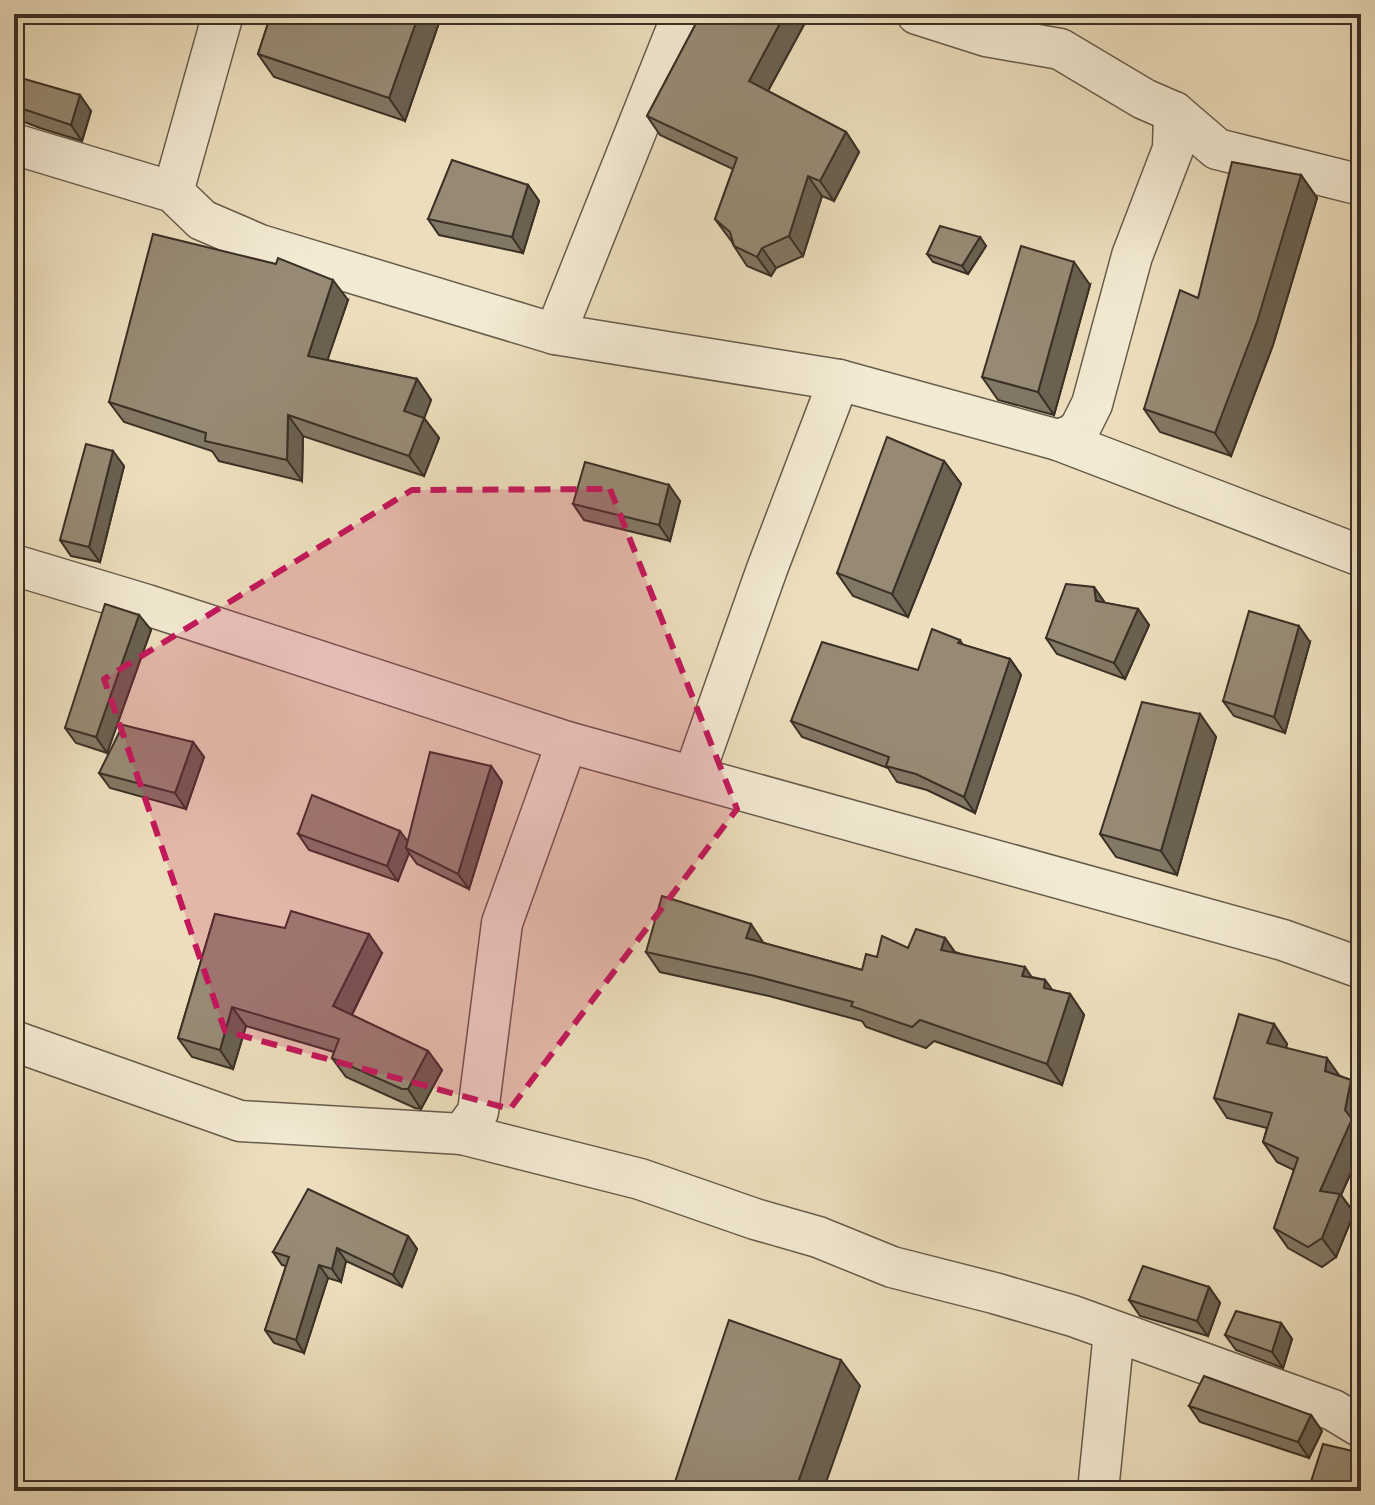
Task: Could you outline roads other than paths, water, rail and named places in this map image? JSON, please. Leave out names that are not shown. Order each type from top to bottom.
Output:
[{"type":"street","points":[[173,192],[223,14]]},
{"type":"street","points":[[555,334],[678,26],[687,14]]},
{"type":"street","points":[[917,14],[986,36],[1060,49],[1144,99],[1174,112],[1217,149],[1361,185]]},
{"type":"street","points":[[1058,440],[1080,428],[1092,404],[1132,256],[1173,149],[1174,112]]},
{"type":"street","points":[[14,144],[173,192],[202,220],[260,245],[555,334],[839,380],[1058,440],[1361,556]]},
{"type":"street","points":[[694,775],[767,569],[839,380]]},
{"type":"street","points":[[14,565],[147,605],[567,742],[1283,940],[1361,968]]},
{"type":"street","points":[[462,1134],[478,1112],[502,923],[567,742]]},
{"type":"street","points":[[14,1041],[240,1121],[462,1134],[640,1179],[755,1219],[818,1237],[892,1267],[994,1293],[1114,1332],[1333,1410],[1361,1427]]},
{"type":"street","points":[[1098,1491],[1114,1332]]}]
